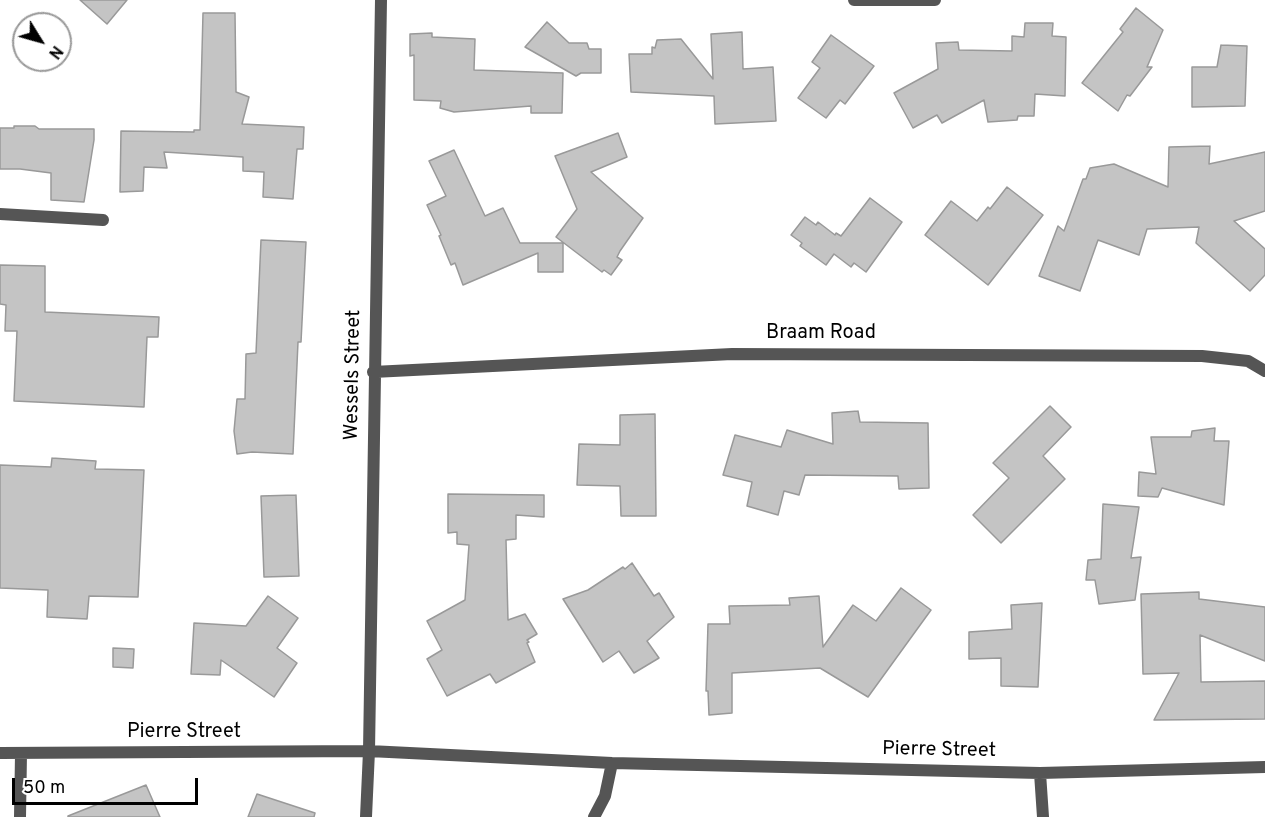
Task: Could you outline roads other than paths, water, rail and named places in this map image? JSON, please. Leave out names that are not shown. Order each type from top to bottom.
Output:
[{"type":"street","name":"Wessels Street","points":[[369,751],[381,0]]},
{"type":"street","points":[[854,0],[935,0]]},
{"type":"street","points":[[0,214],[103,220]]},
{"type":"street","name":"Braam Road","points":[[374,372],[732,354],[1202,356],[1248,361],[1265,371]]},
{"type":"street","points":[[366,817],[369,751]]},
{"type":"street","name":"Pierre Street","points":[[0,753],[369,751],[612,763],[1040,773],[1265,767]]},
{"type":"street","points":[[20,817],[21,754]]},
{"type":"street","points":[[594,817],[604,796],[612,763]]},
{"type":"street","points":[[1040,773],[1043,817]]}]
